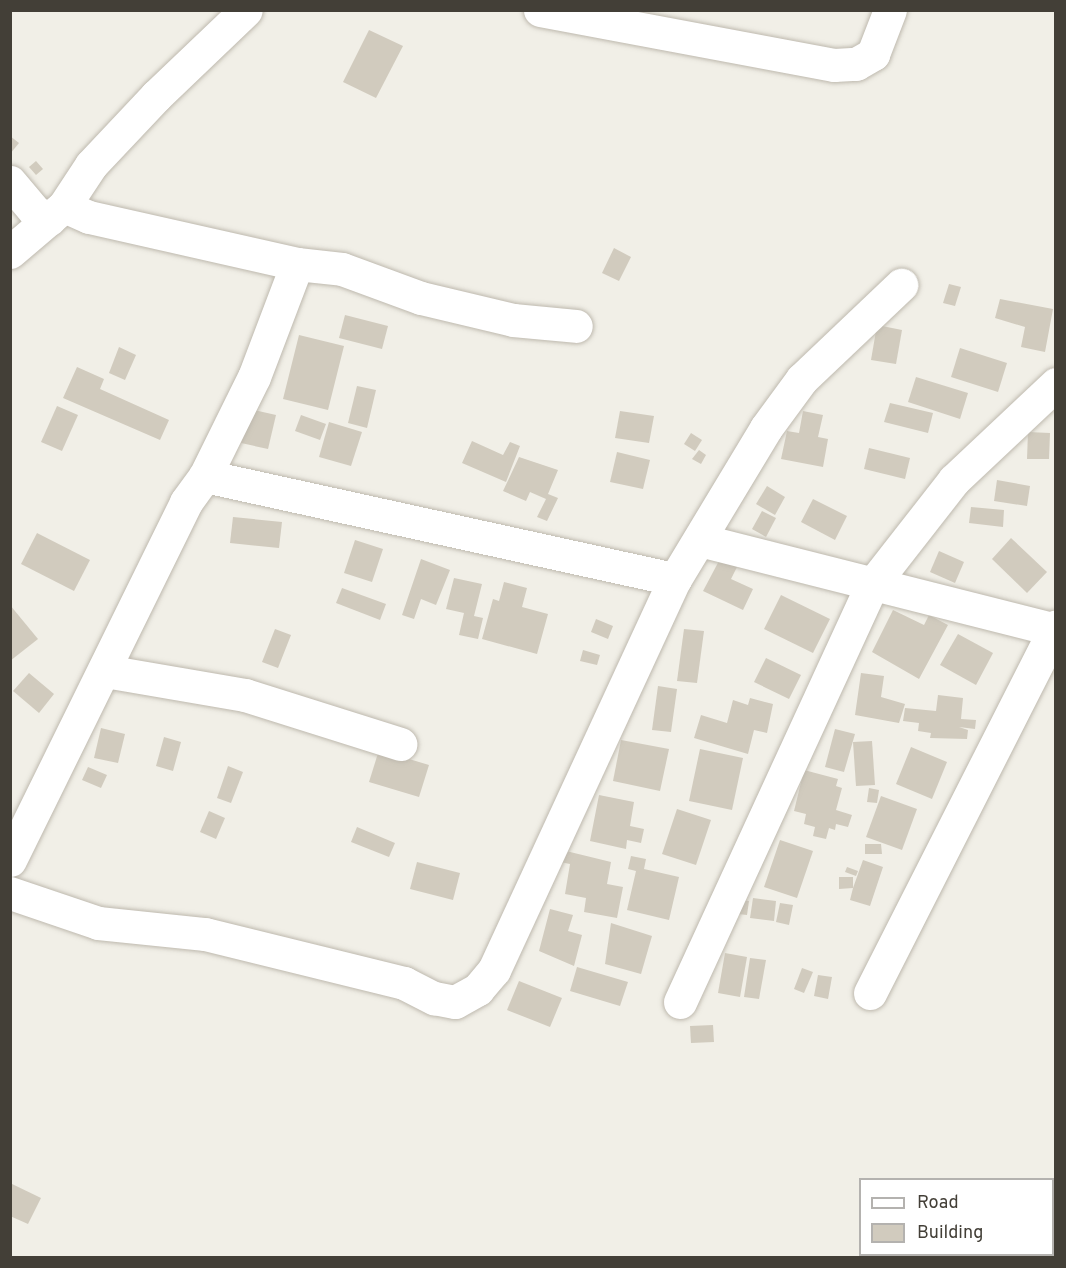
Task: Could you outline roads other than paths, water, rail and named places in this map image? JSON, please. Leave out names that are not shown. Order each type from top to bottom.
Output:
[{"type":"street","points":[[10,252],[56,212],[91,165],[156,96],[246,10]]},
{"type":"street","points":[[540,10],[834,65],[856,63],[873,54],[890,10]]},
{"type":"street","points":[[10,182],[35,212],[56,212],[89,217],[297,264],[342,269],[421,298],[513,320],[576,326]]},
{"type":"street","points":[[11,859],[186,502],[206,476],[254,377],[297,264]]},
{"type":"street","points":[[10,892],[98,923],[205,934],[404,983],[434,998],[455,1002],[478,989],[494,970],[675,579],[766,428],[802,380],[901,285]]},
{"type":"street","points":[[680,1002],[872,585],[954,480],[1056,384]]},
{"type":"street","points":[[206,476],[675,579]]},
{"type":"street","points":[[700,540],[872,585],[1055,629],[870,993]]},
{"type":"street","points":[[105,671],[246,695],[400,744]]}]
